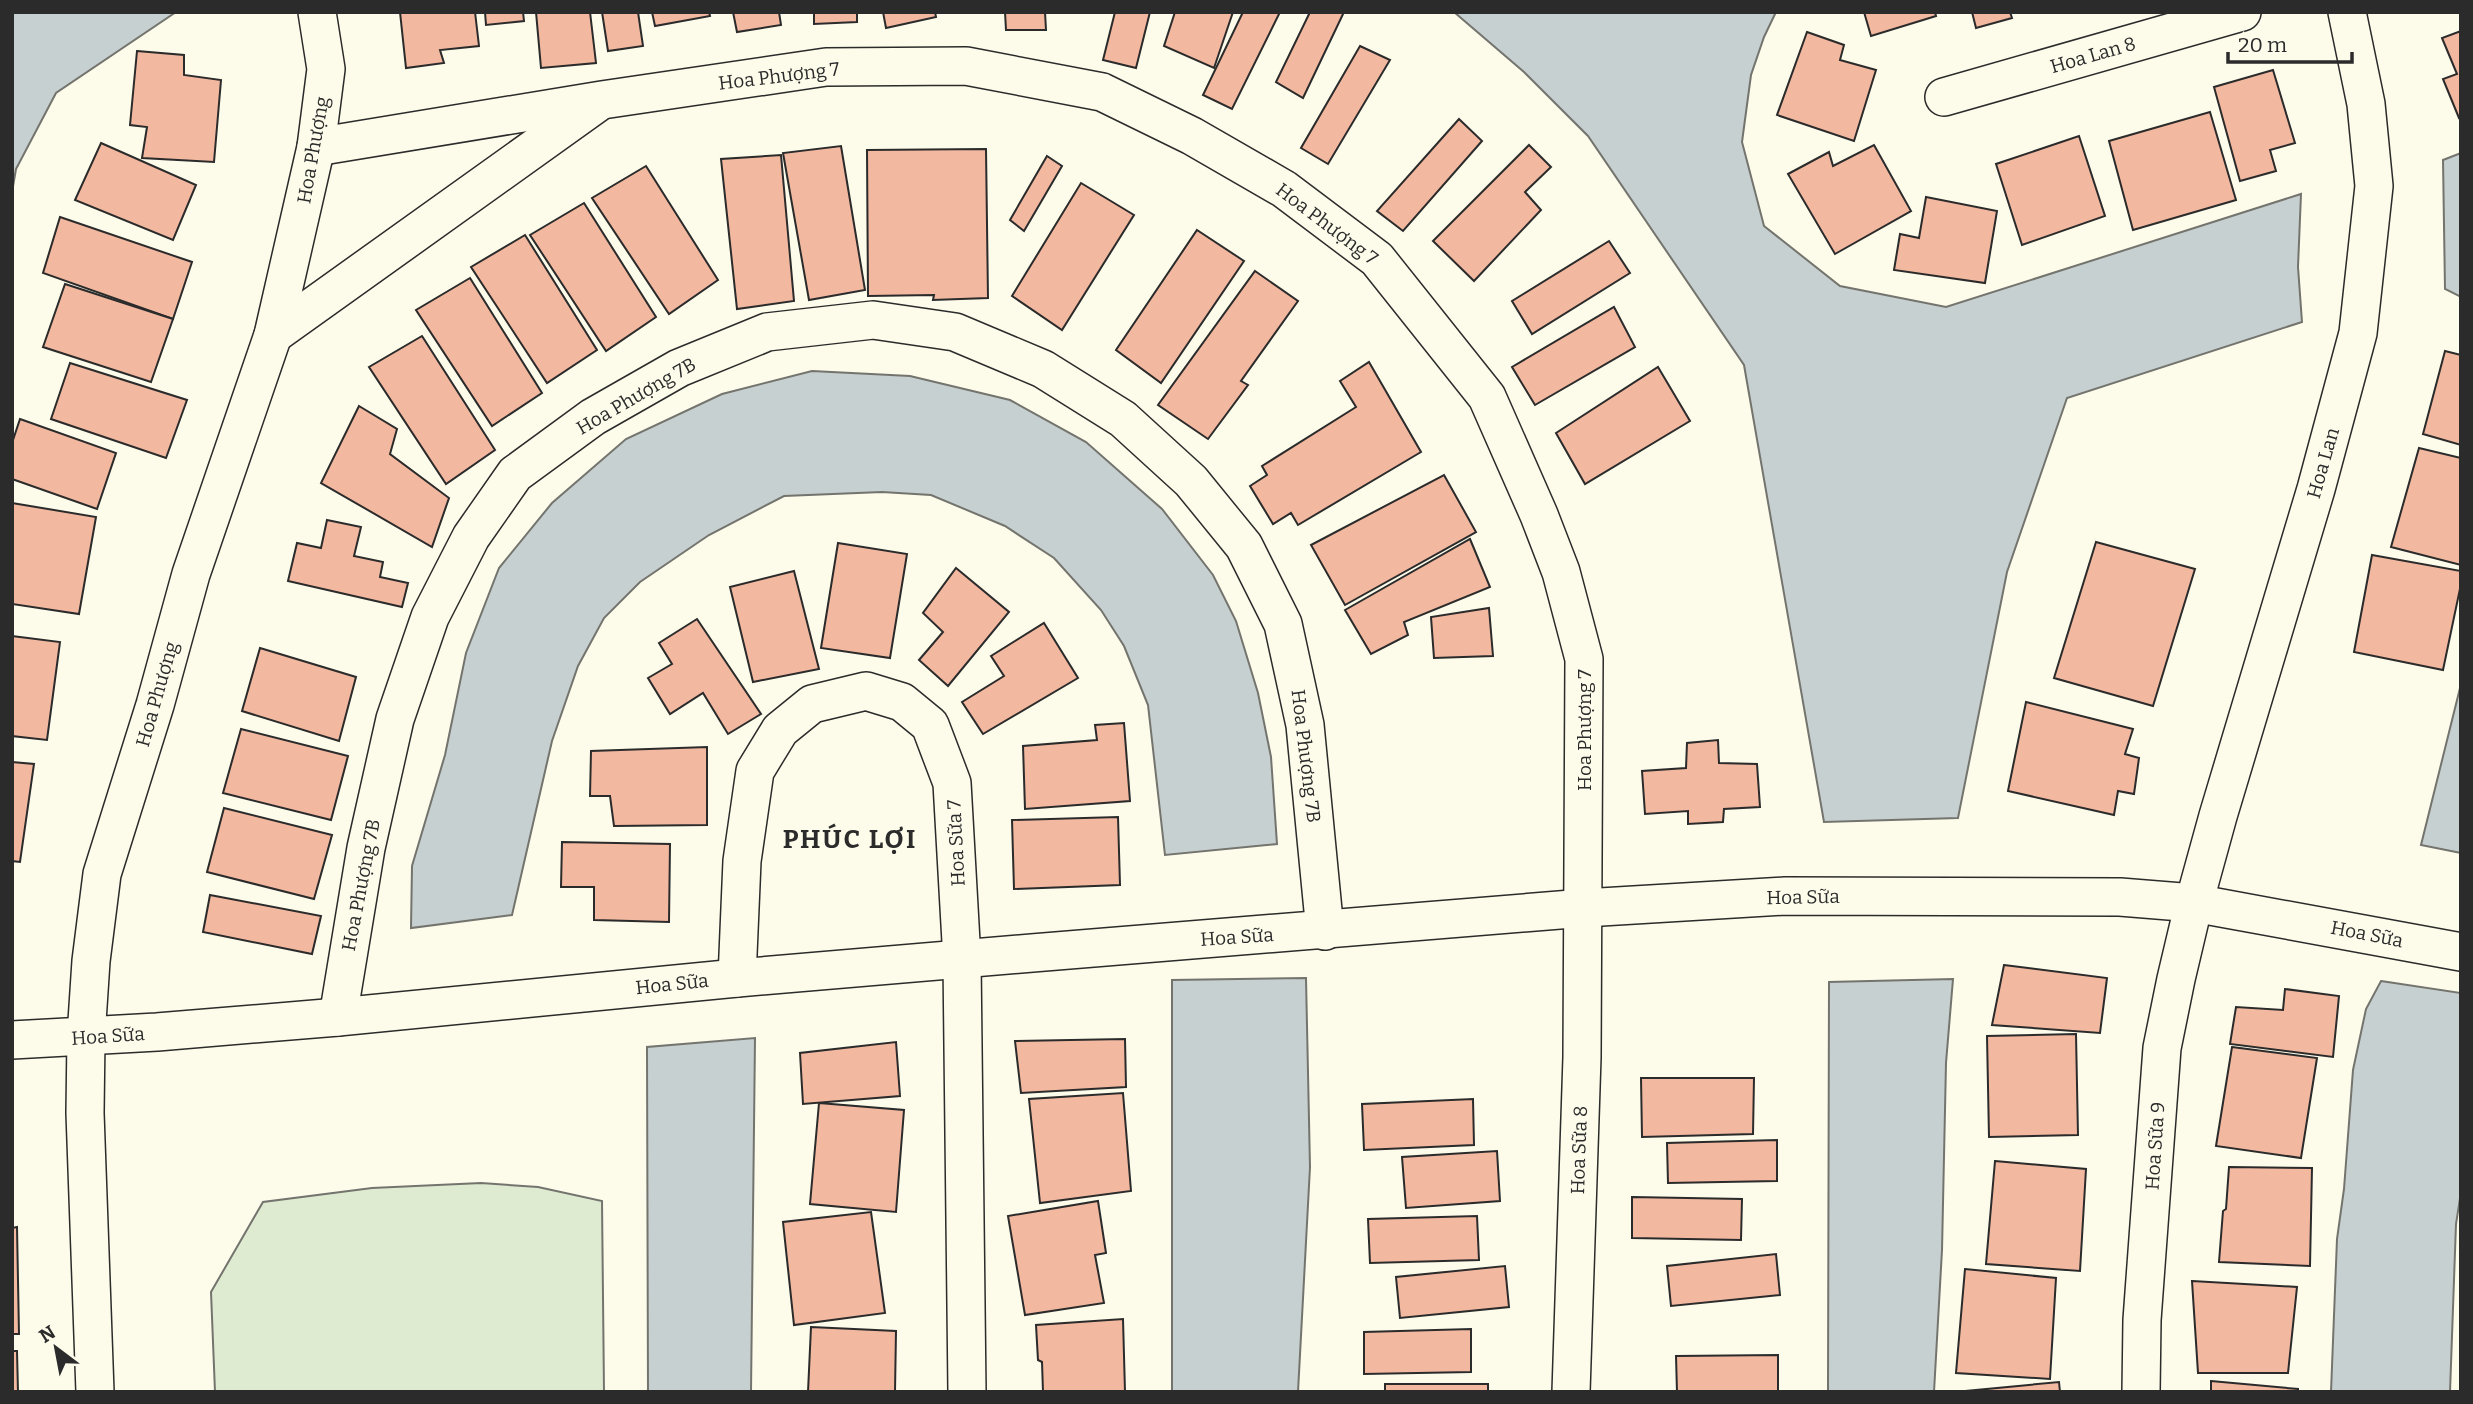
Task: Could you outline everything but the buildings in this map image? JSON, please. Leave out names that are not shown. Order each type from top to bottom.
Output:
[{"type":"street","name":"Hoa Phượng","points":[[95,1392],[85,1113],[86,1037],[91,961],[102,874],[155,705],[191,574],[273,335],[316,147],[326,69],[317,12]]},
{"type":"street","name":"Hoa Lan 8","points":[[1944,97],[2242,12]]},
{"type":"street","name":"Hoa Lan","points":[[2193,903],[2316,489],[2358,333],[2374,186],[2366,104],[2347,12]]},
{"type":"street","name":"Hoa Phượng 7","points":[[316,147],[602,100],[826,67],[966,66],[1102,92],[1192,136],[1284,189],[1377,259],[1487,397],[1539,515],[1561,572],[1584,659],[1584,908]]},
{"type":"street","name":"Hoa Phượng 7","points":[[273,335],[602,100]]},
{"type":"street","name":"Hoa Phượng 7B","points":[[338,1017],[366,848],[395,719],[430,617],[471,537],[515,474],[593,417],[679,368],[767,332],[873,320],[955,332],[1043,369],[1123,419],[1191,481],[1244,546],[1283,624],[1306,725],[1325,931]]},
{"type":"street","name":"Hoa Sữa 7","points":[[737,978],[742,861],[755,771],[780,730],[812,704],[866,691],[902,702],[930,725],[952,783],[962,960],[968,1392]]},
{"type":"street","name":"Hoa Sữa","points":[[12,1040],[86,1037],[338,1017],[737,978],[1584,908],[1785,896],[2120,897],[2193,903],[2461,952]]},
{"type":"street","name":"Hoa Sữa 9","points":[[2141,1392],[2142,1320],[2162,1048],[2193,903]]},
{"type":"street","name":"Hoa Sữa 8","points":[[1571,1392],[1582,1071],[1584,908]]},
{"type":"green space","points":[[481,1183],[538,1187],[602,1201],[604,1392],[215,1392],[211,1292],[263,1202],[372,1188]]},
{"type":"shaded area","points":[[12,12],[176,12],[56,93],[16,169],[12,192]]},
{"type":"shaded area","points":[[1454,12],[1776,12],[1751,75],[1742,142],[1764,226],[1840,286],[1946,307],[2301,194],[2298,267],[2302,322],[2067,398],[2007,572],[1958,818],[1824,822],[1744,365],[1588,136],[1524,72]]},
{"type":"shaded area","points":[[2461,153],[2461,297],[2445,289],[2443,160]]},
{"type":"shaded area","points":[[812,371],[910,376],[1010,400],[1086,442],[1162,509],[1213,575],[1236,621],[1258,693],[1271,757],[1277,844],[1165,855],[1148,705],[1124,646],[1101,610],[1054,558],[1005,526],[931,495],[882,492],[784,496],[709,535],[640,582],[604,618],[578,666],[552,741],[512,915],[411,928],[412,866],[445,755],[466,653],[499,568],[552,503],[626,439],[722,394]]},
{"type":"shaded area","points":[[2461,684],[2461,853],[2421,845]]},
{"type":"shaded area","points":[[1306,978],[1310,1167],[1298,1392],[1172,1392],[1172,980]]},
{"type":"shaded area","points":[[1953,979],[1946,1063],[1942,1250],[1934,1392],[1828,1392],[1829,982]]},
{"type":"shaded area","points":[[2381,981],[2461,993],[2461,1192],[2456,1224],[2450,1392],[2331,1392],[2337,1239],[2344,1189],[2353,1070],[2366,1009]]},
{"type":"shaded area","points":[[755,1038],[751,1392],[648,1392],[647,1047]]},
{"type":"district","name":"PHÚC LỢI","points":[[850,839]]}]
